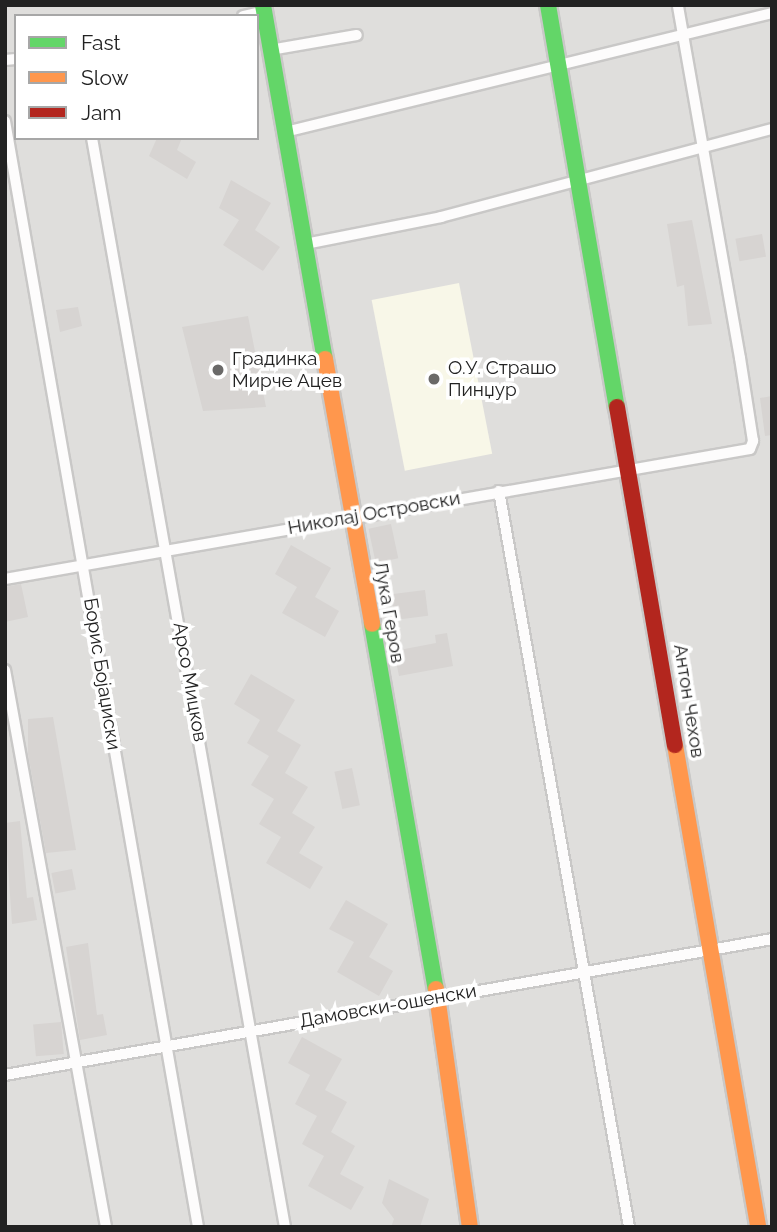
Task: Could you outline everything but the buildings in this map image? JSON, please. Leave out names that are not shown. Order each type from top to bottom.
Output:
[{"type":"street","name":"Антон Чехов","points":[[548,5],[758,1227]]},
{"type":"street","points":[[678,5],[702,149]]},
{"type":"street","name":"Лука Геров","points":[[264,8],[436,999],[470,1227]]},
{"type":"street","points":[[285,132],[772,13]]},
{"type":"street","points":[[270,50],[357,35]]},
{"type":"street","name":"Борис Бојаџиски","points":[[5,121],[84,565],[164,1047],[198,1227]]},
{"type":"street","points":[[305,244],[579,182],[772,130]]},
{"type":"street","name":"Арсо Мицков","points":[[92,140],[168,549],[285,1227]]},
{"type":"street","name":"Николај Островски","points":[[5,579],[499,491],[744,452],[753,441],[702,149]]},
{"type":"street","points":[[499,491],[581,973],[629,1227]]},
{"type":"street","points":[[5,670],[106,1227]]},
{"type":"street","name":"Дамовски-ошенски","points":[[5,1075],[772,939]]},
{"type":"shaded area","points":[[5,5],[772,5],[772,1227],[5,1227]]},
{"type":"shaded area","name":"О.У. Страшо Пинџур","points":[[459,283],[492,454],[405,471],[372,300]]},
{"type":"traffic: fast","points":[[263,5],[325,359]]},
{"type":"traffic: fast","points":[[548,5],[617,407]]},
{"type":"traffic: fast","points":[[372,624],[436,989]]},
{"type":"traffic: slow","points":[[325,359],[372,624]]},
{"type":"traffic: slow","points":[[675,745],[758,1227]]},
{"type":"traffic: slow","points":[[436,989],[470,1227]]},
{"type":"traffic: jam","points":[[617,407],[675,745]]},
{"type":"place","name":"Градинка Мирче Ацев","points":[[218,370]]},
{"type":"place","name":"О.У. Страшо Пинџур","points":[[434,379]]}]
